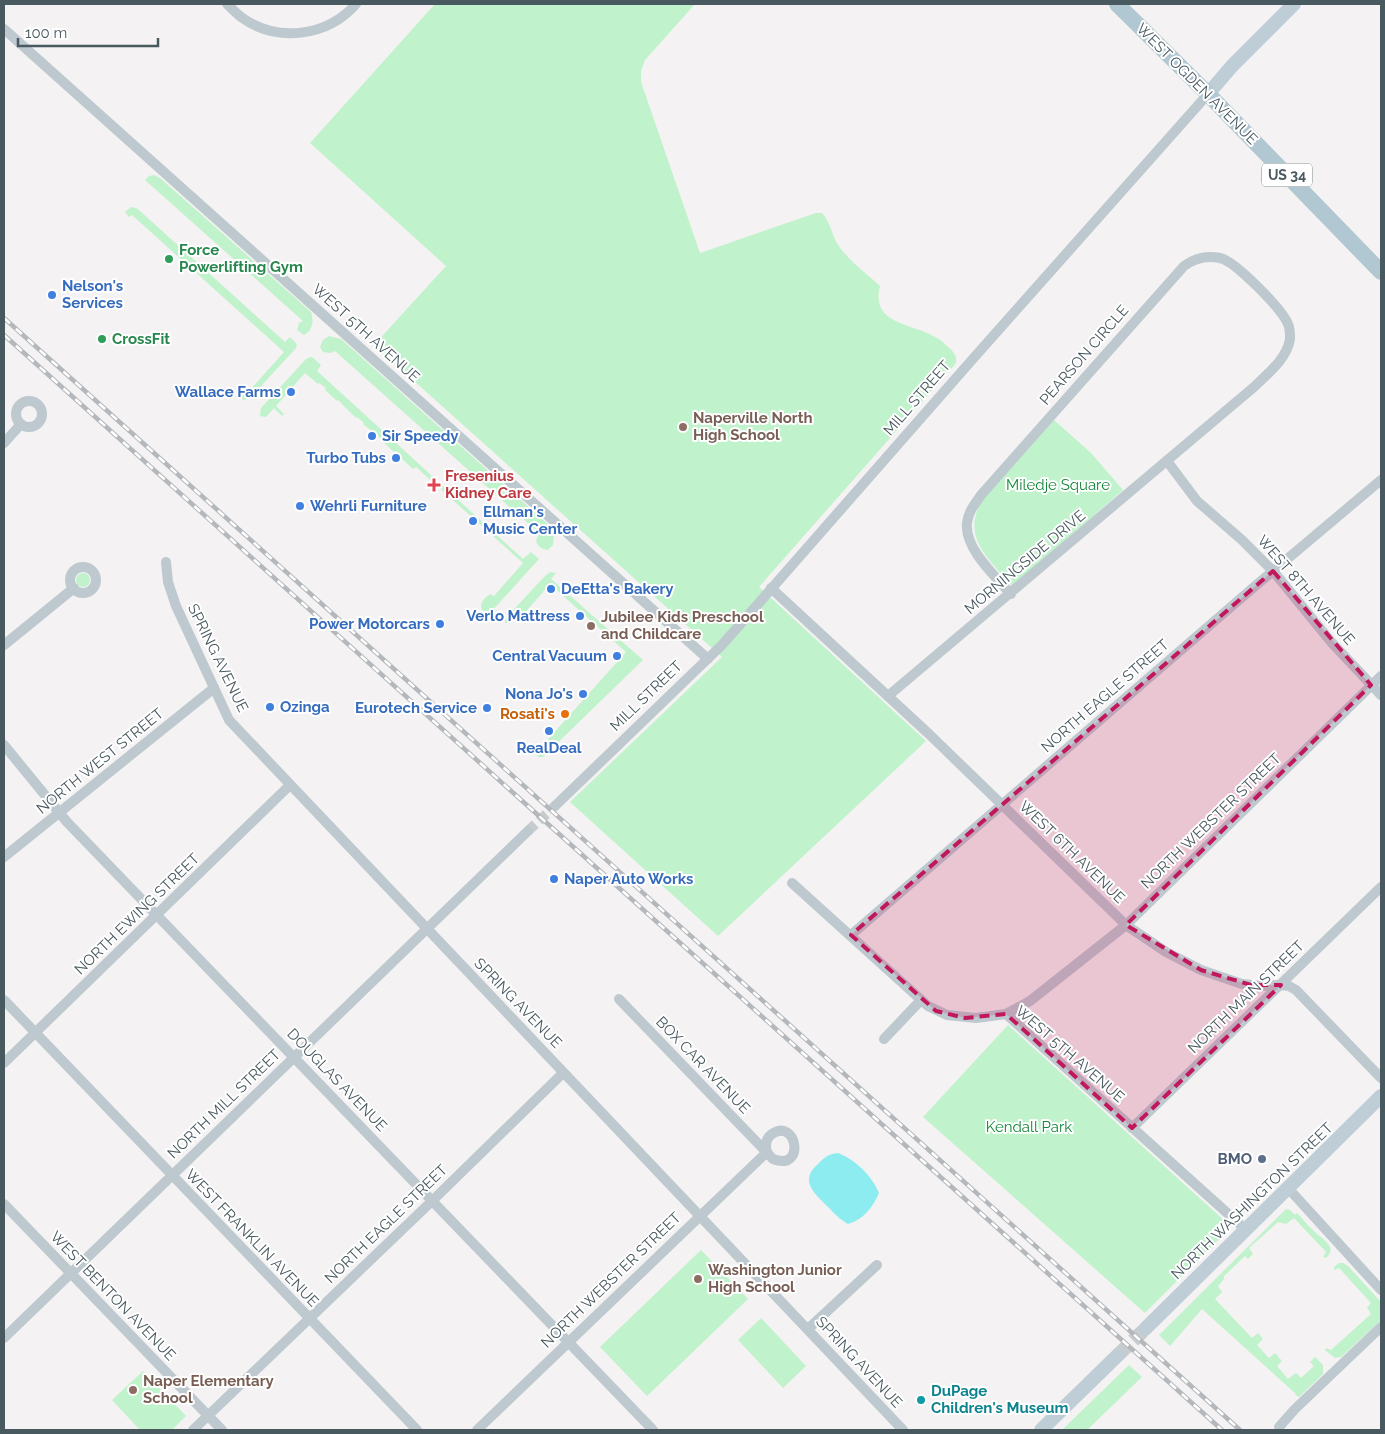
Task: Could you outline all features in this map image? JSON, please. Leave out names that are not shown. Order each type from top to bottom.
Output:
[{"type":"main road","name":"WEST OGDEN AVENUE","points":[[1116,4],[1208,94],[1381,272]]},
{"type":"main road","name":"MILL STREET","points":[[1208,94],[1232,66],[1294,4]]},
{"type":"main road","name":"NORTH WASHINGTON STREET","points":[[1145,1329],[1381,1096]]},
{"type":"main road","points":[[1040,1430],[1118,1355]]},
{"type":"street","points":[[227,4],[241,17],[253,24],[268,30],[289,33],[316,30],[329,26],[356,4]]},
{"type":"street","name":"WEST 5TH AVENUE","points":[[4,29],[708,659]]},
{"type":"street","name":"MILL STREET","points":[[556,804],[708,659],[1208,94]]},
{"type":"street","name":"PEARSON CIRCLE","points":[[1011,594],[972,546],[966,526],[970,512],[981,495],[1184,266],[1193,260],[1207,257],[1228,261],[1240,270],[1281,312],[1290,331],[1288,346]]},
{"type":"street","name":"MORNINGSIDE DRIVE","points":[[888,696],[1254,387],[1276,364],[1288,346]]},
{"type":"street","points":[[4,443],[21,424]]},
{"type":"street","name":"WEST 8TH AVENUE","points":[[1167,462],[1197,501],[1242,540],[1273,571],[1326,636],[1381,695]]},
{"type":"street","name":"NORTH EAGLE STREET","points":[[851,935],[1381,480]]},
{"type":"street","name":"SPRING AVENUE","points":[[166,562],[168,582],[176,606],[229,720],[904,1430]]},
{"type":"street","points":[[4,644],[74,588]]},
{"type":"street","name":"WEST 6TH AVENUE","points":[[771,588],[888,696],[1126,925],[1166,952],[1207,973],[1252,985],[1281,985],[1289,986],[1296,990],[1381,1078]]},
{"type":"street","name":"NORTH WEBSTER STREET","points":[[1006,1014],[1030,1001],[1126,925],[1381,676]]},
{"type":"street","name":"NORTH WEST STREET","points":[[4,857],[60,814],[214,688]]},
{"type":"street","name":"DOUGLAS AVENUE","points":[[4,746],[60,814],[653,1430]]},
{"type":"street","name":"NORTH EWING STREET","points":[[4,1063],[290,785]]},
{"type":"street","name":"NORTH MILL STREET","points":[[4,1338],[528,832]]},
{"type":"street","name":"WEST 5TH AVENUE","points":[[792,883],[921,1000],[936,1011],[955,1017],[976,1018],[1006,1014],[1245,1230]]},
{"type":"street","name":"NORTH MAIN STREET","points":[[1132,1128],[1381,887]]},
{"type":"street","name":"BOX CAR AVENUE","points":[[619,999],[767,1152]]},
{"type":"street","name":"WEST FRANKLIN AVENUE","points":[[4,1000],[417,1430]]},
{"type":"street","points":[[884,1038],[921,1000]]},
{"type":"street","name":"NORTH EAGLE STREET","points":[[192,1430],[432,1201],[563,1072]]},
{"type":"street","name":"NORTH WEBSTER STREET","points":[[476,1430],[767,1152]]},
{"type":"street","points":[[1288,1188],[1381,1290]]},
{"type":"street","name":"WEST BENTON AVENUE","points":[[4,1204],[222,1430]]},
{"type":"street","points":[[808,1329],[877,1265]]},
{"type":"street","points":[[1279,1427],[1295,1409],[1381,1327]]},
{"type":"highlighted area","points":[[1273,571],[1371,685],[1126,925],[1201,970],[1251,985],[1281,985],[1132,1128],[1006,1014],[965,1018],[936,1011],[851,935]]},
{"type":"green space","name":"Naperville North High School","points":[[435,4],[695,4],[645,60],[641,71],[641,82],[700,253],[816,213],[822,213],[842,251],[880,286],[879,299],[881,308],[887,316],[939,339],[955,355],[956,363],[759,587],[926,741],[718,936],[570,802],[722,657],[374,345],[446,266],[310,143]]},
{"type":"green space","points":[[154,175],[160,178],[311,312],[312,322],[309,331],[304,335],[297,330],[299,323],[303,321],[145,180],[149,176]]},
{"type":"green space","points":[[131,207],[140,211],[285,342],[290,337],[297,344],[296,348],[250,398],[244,400],[239,398],[246,389],[249,391],[284,352],[132,215],[129,217],[125,212]]},
{"type":"green space","points":[[329,336],[341,339],[551,527],[554,536],[553,545],[548,550],[540,547],[536,541],[539,533],[335,351],[331,353],[323,352],[320,347],[323,340]]},
{"type":"green space","points":[[312,357],[321,365],[317,371],[523,559],[531,552],[539,559],[490,613],[482,610],[483,600],[490,594],[494,596],[523,563],[416,467],[413,469],[396,451],[394,452],[383,440],[325,390],[326,388],[305,373],[276,406],[284,414],[282,416],[274,408],[266,417],[260,416],[261,408],[307,358]]},
{"type":"green space","name":"Miledje Square","points":[[1054,420],[1091,453],[1123,490],[1012,586],[979,545],[974,523],[977,510],[985,497]]},
{"type":"green space","points":[[550,572],[556,573],[551,579],[643,660],[543,757],[539,757],[535,754],[626,652],[550,584],[522,616],[517,613],[508,623],[505,623],[505,619]]},
{"type":"green space","points":[[80,573],[86,573],[90,580],[86,587],[80,587],[76,583],[76,577]]},
{"type":"green space","name":"Kendall Park","points":[[1008,1025],[1226,1222],[1226,1232],[1145,1313],[923,1117]]},
{"type":"green space","points":[[1286,1209],[1295,1215],[1297,1213],[1328,1243],[1331,1250],[1330,1254],[1326,1258],[1323,1257],[1326,1252],[1294,1218],[1286,1224],[1278,1222],[1249,1248],[1253,1254],[1248,1259],[1245,1256],[1224,1276],[1224,1279],[1218,1286],[1222,1292],[1215,1299],[1252,1338],[1258,1333],[1263,1339],[1257,1345],[1269,1358],[1275,1353],[1282,1361],[1277,1366],[1288,1379],[1296,1373],[1301,1378],[1314,1366],[1310,1362],[1315,1357],[1323,1365],[1323,1374],[1299,1397],[1202,1309],[1170,1346],[1159,1335]]},
{"type":"green space","points":[[701,1250],[748,1299],[647,1396],[600,1347]]},
{"type":"green space","points":[[1339,1263],[1348,1266],[1381,1302],[1381,1320],[1341,1357],[1335,1358],[1325,1350],[1326,1348],[1331,1350],[1371,1314],[1367,1307],[1371,1303],[1339,1268],[1334,1270],[1334,1267]]},
{"type":"green space","points":[[761,1318],[806,1366],[783,1388],[738,1340]]},
{"type":"green space","points":[[1129,1365],[1142,1377],[1087,1430],[1062,1430]]},
{"type":"green space","points":[[143,1371],[186,1416],[172,1430],[140,1430],[112,1400]]},
{"type":"water","points":[[838,1153],[863,1169],[879,1193],[867,1212],[848,1224],[817,1196],[809,1181],[812,1170],[820,1162],[829,1155]]},
{"type":"tunnel","points":[[528,831],[556,805]]},
{"type":"tunnel","points":[[1118,1355],[1145,1329]]},
{"type":"railway","points":[[4,318],[1240,1430]]},
{"type":"railway","points":[[4,335],[1222,1430]]},
{"type":"place","name":"Force Powerlifting Gym","points":[[169,259]]},
{"type":"place","name":"Nelson's Services","points":[[52,295]]},
{"type":"place","name":"CrossFit","points":[[102,339]]},
{"type":"place","name":"Wallace Farms","points":[[291,392]]},
{"type":"place","name":"Naperville North High School","points":[[683,427]]},
{"type":"place","name":"Sir Speedy","points":[[372,436]]},
{"type":"place","name":"Turbo Tubs","points":[[396,458]]},
{"type":"place","name":"Fresenius Kidney Care","points":[[434,485]]},
{"type":"place","name":"Wehrli Furniture","points":[[300,506]]},
{"type":"place","name":"Ellman's Music Center","points":[[473,521]]},
{"type":"place","name":"DeEtta's Bakery","points":[[551,589]]},
{"type":"place","name":"Verlo Mattress","points":[[580,616]]},
{"type":"place","name":"Power Motorcars","points":[[440,624]]},
{"type":"place","name":"Jubilee Kids Preschool and Childcare","points":[[591,626]]},
{"type":"place","name":"Central Vacuum","points":[[617,656]]},
{"type":"place","name":"Nona Jo's","points":[[583,694]]},
{"type":"place","name":"Ozinga","points":[[270,707]]},
{"type":"place","name":"Eurotech Service","points":[[487,708]]},
{"type":"place","name":"Rosati's","points":[[565,714]]},
{"type":"place","name":"RealDeal","points":[[549,731]]},
{"type":"place","name":"Naper Auto Works","points":[[554,879]]},
{"type":"place","name":"BMO","points":[[1262,1159]]},
{"type":"place","name":"Washington Junior High School","points":[[698,1279]]},
{"type":"place","name":"Naper Elementary School","points":[[133,1390]]},
{"type":"place","name":"DuPage Children's Museum","points":[[921,1400]]}]
